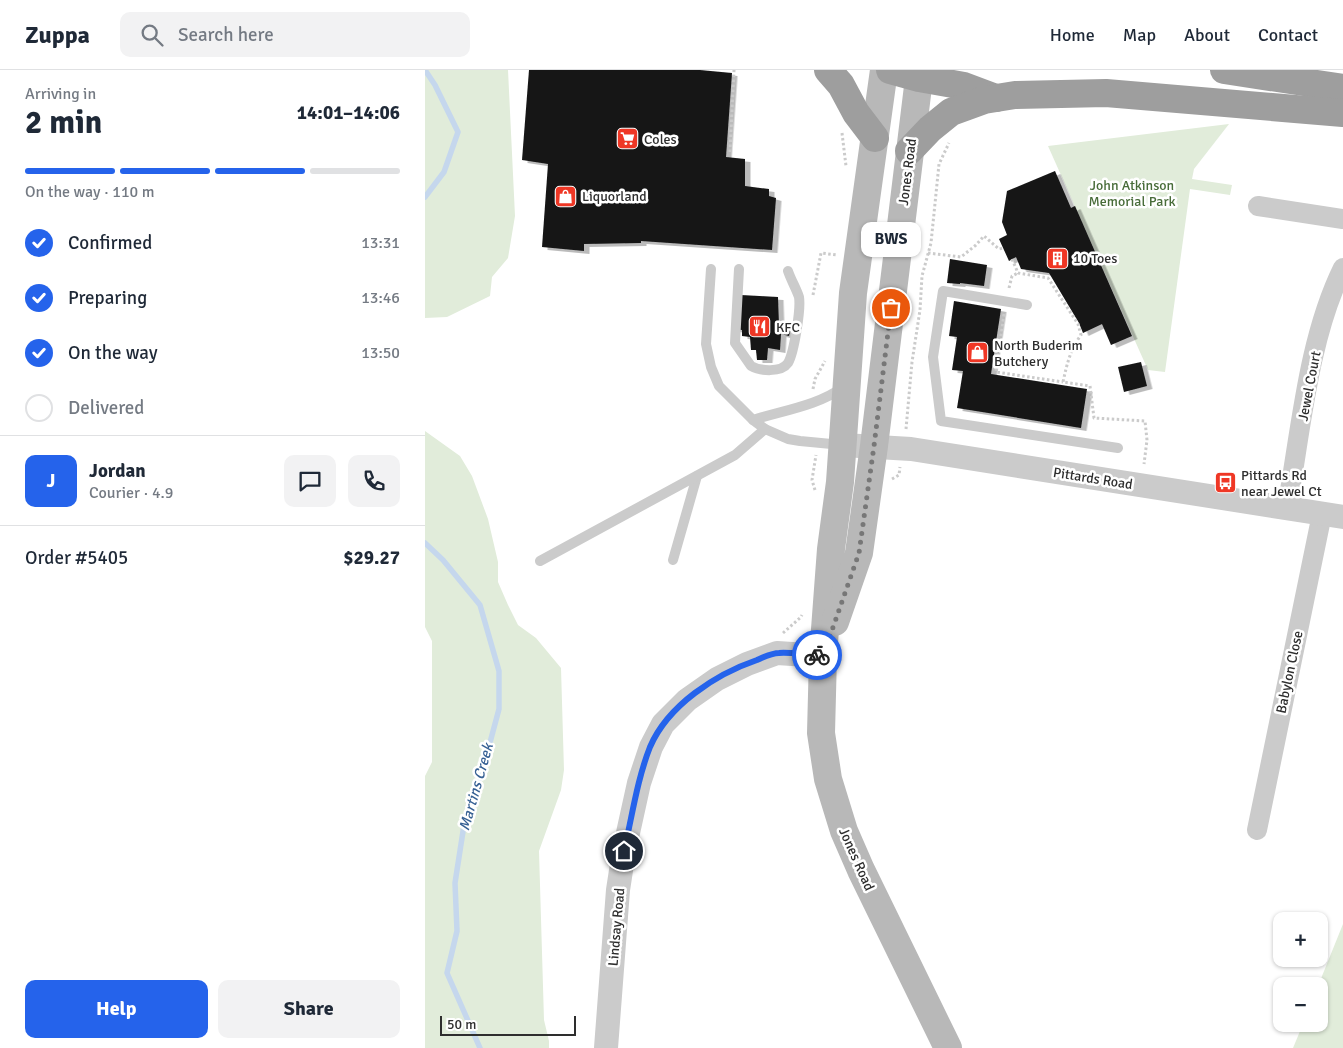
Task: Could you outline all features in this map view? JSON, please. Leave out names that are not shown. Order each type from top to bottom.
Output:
[{"type":"highway","points":[[828,70],[841,85],[856,113],[875,138]]},
{"type":"highway","points":[[890,70],[919,74],[964,86],[996,98]]},
{"type":"highway","points":[[1225,70],[1343,88]]},
{"type":"highway","points":[[909,151],[951,112],[973,103],[996,98],[1039,94],[1107,93],[1343,113]]},
{"type":"main road","name":"Jones Road","points":[[884,70],[853,293],[840,482],[831,550],[823,656],[821,733],[828,779],[835,804],[861,870],[948,1048]]},
{"type":"main road","name":"Jones Road","points":[[823,656],[859,553],[874,446],[919,74]]},
{"type":"street","points":[[1258,206],[1343,219]]},
{"type":"street","name":"Jewel Court","points":[[1287,508],[1317,343],[1331,292],[1343,268]]},
{"type":"street","name":"Pittards Road","points":[[843,445],[911,449],[1333,516]]},
{"type":"street","name":"Babylon Close","points":[[1257,830],[1333,516]]},
{"type":"street","name":"Lindsay Road","points":[[606,1048],[618,890],[624,851],[639,783],[651,747],[663,724],[687,700],[717,679],[747,664],[777,653],[823,656]]},
{"type":"lane","points":[[711,269],[707,344],[711,367],[719,386],[753,420],[765,429],[800,442],[843,445]]},
{"type":"lane","points":[[739,269],[735,343],[751,366],[772,369],[779,369],[788,363],[798,324],[799,297],[788,271]]},
{"type":"lane","points":[[1027,305],[943,291],[933,356],[941,421],[1118,448]]},
{"type":"lane","points":[[753,420],[817,401],[837,392],[847,384]]},
{"type":"lane","points":[[540,561],[735,455],[765,429]]},
{"type":"lane","points":[[673,560],[697,476]]},
{"type":"path","points":[[730,152],[734,70]]},
{"type":"path","points":[[928,253],[961,257],[984,236],[999,249],[1004,248]]},
{"type":"path","points":[[812,301],[821,253],[838,255]]},
{"type":"path","points":[[1013,259],[1018,272]]},
{"type":"path","points":[[1063,382],[1067,360],[1073,345],[1081,335],[1078,324],[1048,278],[1018,272],[1013,276],[1006,301],[996,372],[1063,382],[1090,386],[1094,418],[1145,421],[1147,440],[1144,464]]},
{"type":"green space","points":[[425,70],[508,70],[515,216],[508,258],[492,277],[490,296],[447,317],[425,318]]},
{"type":"green space","name":"John Atkinson Memorial Park","points":[[1229,124],[1194,169],[1192,179],[1232,185],[1230,195],[1190,189],[1165,372],[1148,370],[1048,146]]},
{"type":"green space","points":[[425,431],[460,456],[472,476],[488,519],[498,562],[498,582],[508,605],[518,625],[536,638],[561,668],[564,770],[561,790],[539,851],[544,1020],[549,1048],[425,1048],[425,776],[432,762],[432,641],[425,627]]},
{"type":"green space","points":[[1343,924],[1343,1048],[1293,1048],[1300,1032],[1328,1032],[1328,977],[1322,977],[1326,967],[1328,967],[1328,961]]},
{"type":"building","points":[[529,70],[700,70],[732,73],[726,157],[745,159],[745,186],[769,189],[769,196],[776,198],[772,250],[641,241],[641,243],[584,244],[584,251],[542,247],[548,164],[522,160]]},
{"type":"building","name":"10 Toes","points":[[1055,171],[1071,208],[1075,206],[1132,336],[1111,345],[1102,324],[1083,333],[1049,273],[1021,269],[1016,257],[1009,261],[999,239],[1007,235],[1002,222],[1007,191]]},
{"type":"building","points":[[950,259],[987,265],[984,286],[947,283]]},
{"type":"building","name":"KFC","points":[[741,295],[778,297],[779,326],[791,328],[789,336],[781,334],[780,350],[768,348],[767,360],[757,360],[756,350],[751,350],[750,337],[742,336],[742,330],[733,329]]},
{"type":"building","points":[[954,301],[1001,309],[991,374],[1087,389],[1081,428],[957,408],[963,371],[952,370],[957,337],[949,336]]},
{"type":"building","points":[[1141,362],[1147,386],[1124,392],[1118,367]]},
{"type":"waterway","name":"Martins Creek","points":[[425,70],[435,85],[458,132],[444,172],[425,197]]},
{"type":"waterway","name":"Martins Creek","points":[[425,543],[443,560],[480,605],[499,671],[499,709],[484,765],[464,825],[455,883],[457,931],[447,973],[480,1048]]},
{"type":"way so far","points":[[817,655],[823,656],[859,553],[891,308]]},
{"type":"place","name":"Coles","points":[[628,139]]},
{"type":"place","name":"Liquorland","points":[[566,196]]},
{"type":"place","name":"10 Toes","points":[[1057,258]]},
{"type":"place","name":"BWS","points":[[891,308]]},
{"type":"place","name":"KFC","points":[[760,327]]},
{"type":"place","name":"North Buderim Butchery","points":[[978,353]]},
{"type":"place","name":"Pittards Rd near Jewel Ct","points":[[1225,483]]},
{"type":"route","points":[[624,851],[639,783],[651,747],[663,724],[687,700],[717,679],[747,664],[777,653],[817,655]]}]
